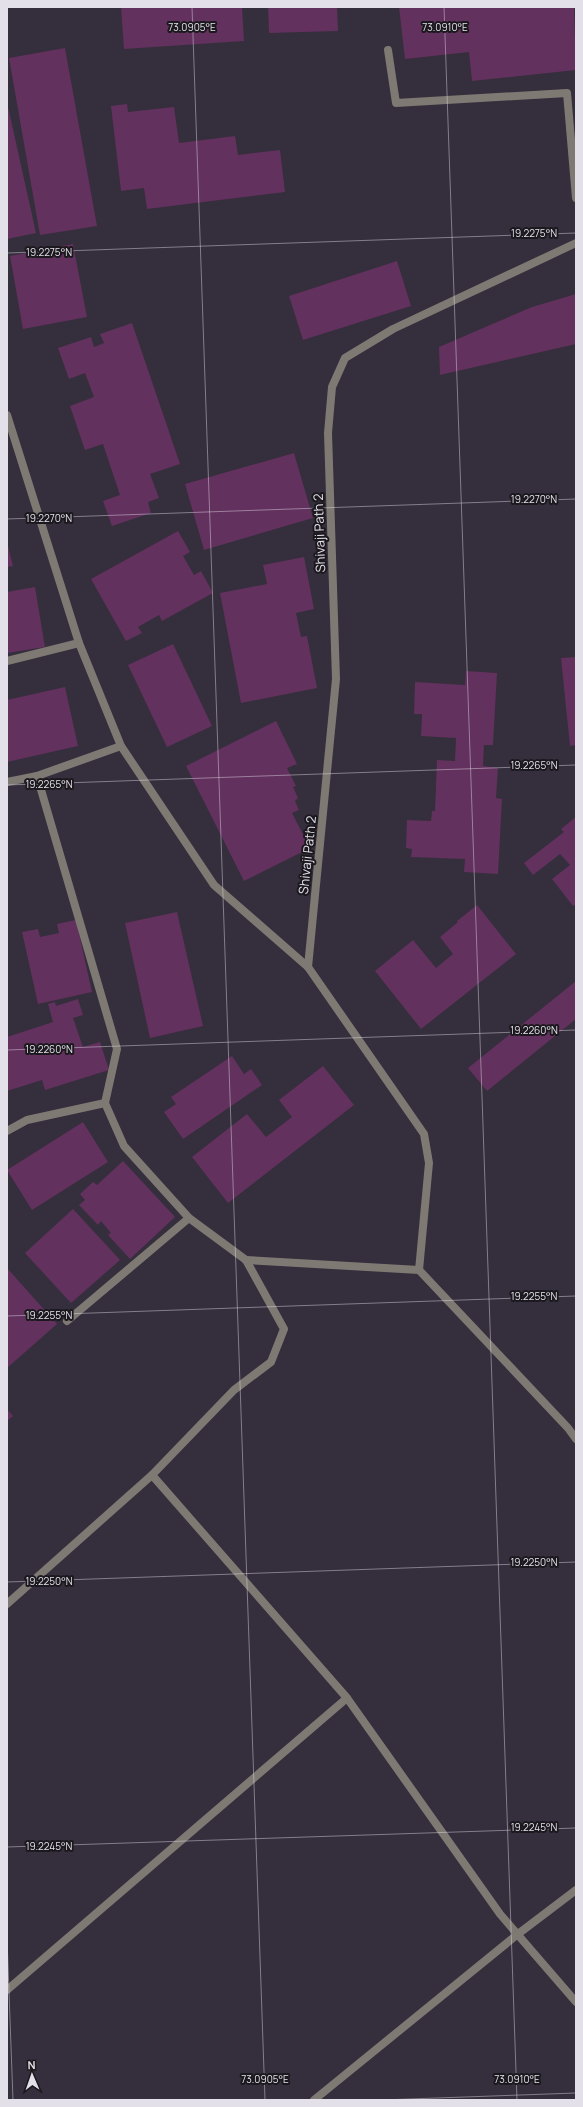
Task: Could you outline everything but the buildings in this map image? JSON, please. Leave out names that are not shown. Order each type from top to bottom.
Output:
[{"type":"street","points":[[388,50],[396,103],[567,93],[576,198]]},
{"type":"street","name":"Shivaji Path 2","points":[[308,967],[336,679],[328,433],[332,387],[344,358],[394,328],[576,243]]},
{"type":"street","points":[[7,415],[79,643],[121,746],[214,885],[308,967],[424,1134],[429,1163],[419,1270]]},
{"type":"street","points":[[7,661],[79,643]]},
{"type":"street","points":[[7,782],[37,776],[121,746]]},
{"type":"street","points":[[7,1604],[152,1475],[234,1390],[271,1362],[284,1329],[246,1260],[189,1218],[124,1146],[105,1103],[117,1049],[37,776]]},
{"type":"street","points":[[7,1131],[27,1120],[105,1103]]},
{"type":"street","points":[[67,1321],[189,1218]]},
{"type":"street","points":[[246,1260],[419,1270],[568,1428],[576,1439]]},
{"type":"street","points":[[152,1475],[347,1698],[500,1914],[576,2002]]},
{"type":"street","points":[[7,1990],[347,1698]]},
{"type":"street","points":[[314,2100],[518,1934],[576,1890]]}]
